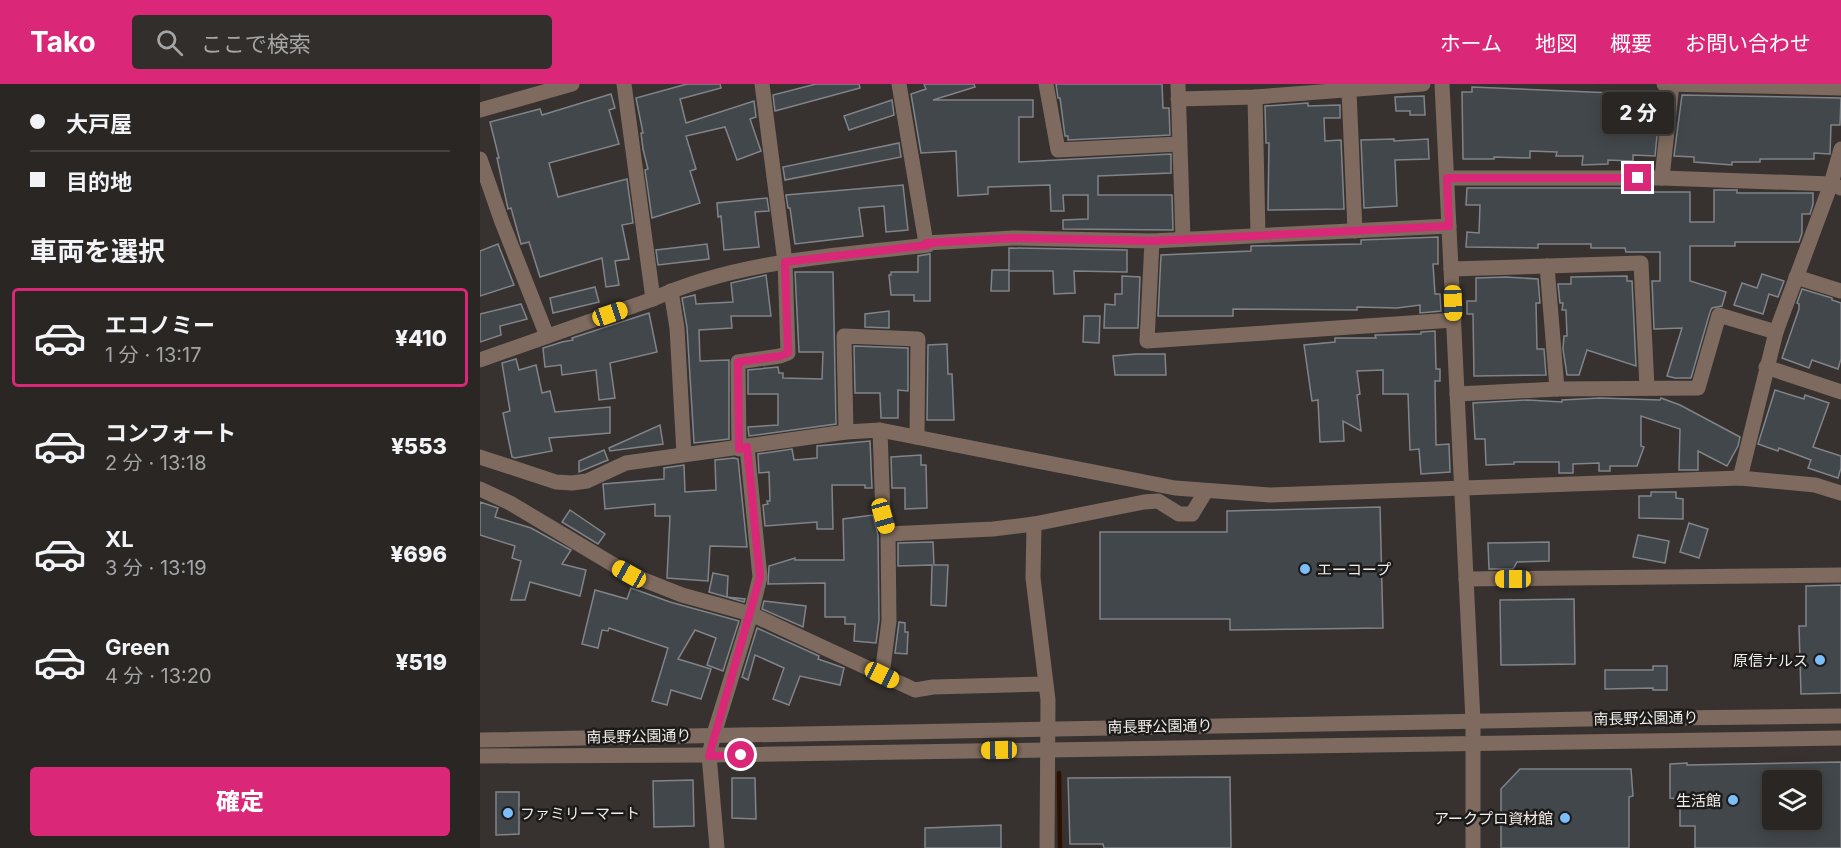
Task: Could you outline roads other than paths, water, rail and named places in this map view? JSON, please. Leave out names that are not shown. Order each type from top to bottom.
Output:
[{"type":"street","points":[[624,84],[653,299]]},
{"type":"street","points":[[717,848],[709,756],[760,577],[743,448],[738,362],[788,353],[785,262],[762,84]]},
{"type":"street","points":[[480,360],[672,291],[730,273],[785,262],[928,245],[899,84]]},
{"type":"street","points":[[1046,84],[1058,150],[1179,144]]},
{"type":"street","points":[[1183,239],[1178,92],[1255,97],[1423,84]]},
{"type":"street","points":[[1442,84],[1473,721],[1473,848]]},
{"type":"street","points":[[1664,84],[1841,88]]},
{"type":"street","points":[[1662,178],[1672,84]]},
{"type":"street","points":[[480,110],[565,85]]},
{"type":"street","points":[[1349,91],[1355,231]]},
{"type":"street","points":[[1255,97],[1258,235]]},
{"type":"street","points":[[1740,478],[1776,332],[1796,277],[1836,186],[1841,149]]},
{"type":"street","points":[[480,159],[547,336]]},
{"type":"street","points":[[1447,178],[1662,178],[1836,186]]},
{"type":"street","points":[[926,243],[1012,238],[1152,241],[1449,226]]},
{"type":"street","points":[[1152,241],[1147,341],[1454,320]]},
{"type":"street","points":[[1451,269],[1641,263],[1647,388]]},
{"type":"street","points":[[1547,266],[1557,389]]},
{"type":"street","points":[[1796,277],[1841,291]]},
{"type":"street","points":[[672,291],[677,328],[684,454]]},
{"type":"street","points":[[1457,394],[1557,389],[1698,388],[1719,315],[1776,332]]},
{"type":"street","points":[[846,432],[844,336],[918,339],[917,437]]},
{"type":"street","points":[[1766,367],[1841,392]]},
{"type":"street","points":[[480,457],[556,482],[573,483],[587,481],[626,463],[846,432],[880,430],[1175,488],[1206,491],[1270,495],[1740,478],[1815,485],[1841,493]]},
{"type":"street","points":[[880,430],[883,516],[888,534],[889,621],[882,675]]},
{"type":"street","points":[[480,489],[510,503],[629,574],[682,595],[751,614],[915,690],[933,687],[1045,684]]},
{"type":"street","points":[[888,534],[993,530],[1158,501],[1179,514],[1192,514],[1206,491]]},
{"type":"street","points":[[1034,524],[1033,578],[1048,700],[1047,848]]},
{"type":"street","points":[[1466,579],[1841,575]]},
{"type":"street","name":"南長野公園通り","points":[[480,740],[1048,728],[1841,716]]},
{"type":"street","name":"南長野公園通り","points":[[480,756],[709,756],[1841,738]]},
{"type":"waterway","points":[[1059,773],[1060,848]]},
{"type":"place","name":"エーコープ","points":[[1305,569]]},
{"type":"place","name":"原信ナルス","points":[[1820,660]]},
{"type":"place","name":"生活館","points":[[1733,800]]},
{"type":"place","name":"ファミリーマート","points":[[508,813]]},
{"type":"place","name":"アークプロ資材館","points":[[1565,818]]}]
